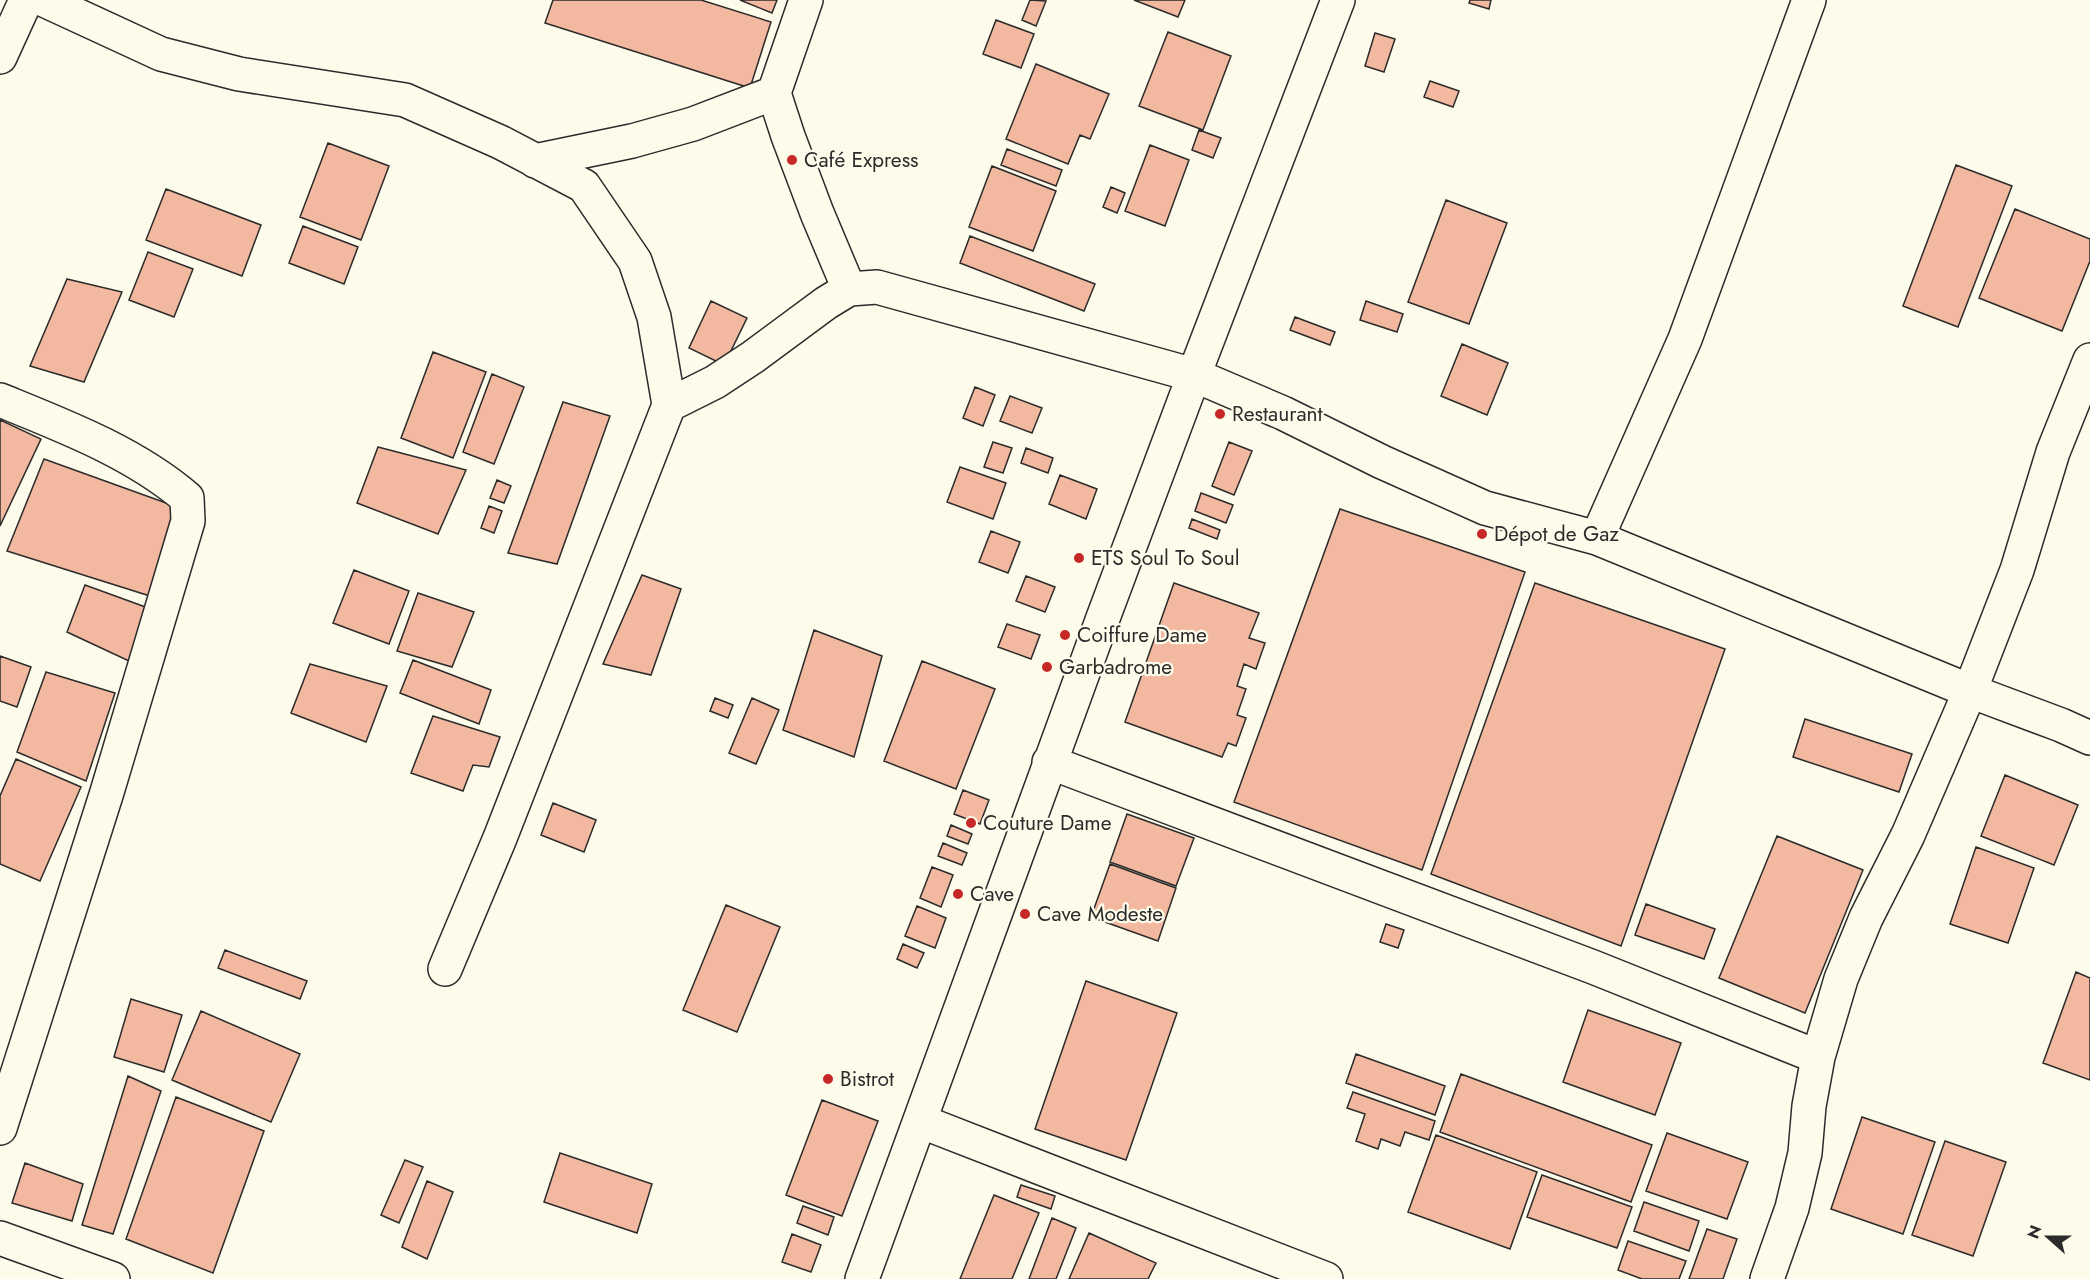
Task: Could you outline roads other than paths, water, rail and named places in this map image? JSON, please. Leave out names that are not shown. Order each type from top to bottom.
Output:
[{"type":"street","points":[[0,57],[26,0]]},
{"type":"street","points":[[44,0],[161,54],[239,74],[405,100],[500,142],[584,186],[635,261],[654,317],[669,405],[500,838],[445,969]]},
{"type":"street","points":[[806,0],[774,93],[808,191],[849,289]]},
{"type":"street","points":[[862,1279],[1049,762],[1338,0]]},
{"type":"street","points":[[1597,538],[1685,339],[1809,0]]},
{"type":"street","points":[[535,161],[632,141],[693,124],[774,93]]},
{"type":"street","points":[[669,405],[715,382],[849,289],[876,287],[1194,375],[1282,413],[1382,462],[1485,508],[1597,538],[2090,738]]},
{"type":"street","points":[[1767,1279],[1792,1208],[1805,1153],[1809,1106],[1818,1057],[1841,979],[1866,918],[1908,835],[1971,691],[2017,570],[2053,452],[2090,360]]},
{"type":"street","points":[[0,400],[83,434],[166,480],[187,498],[188,521],[107,792],[0,1128]]},
{"type":"street","points":[[1049,762],[1582,963],[1818,1057]]},
{"type":"street","points":[[920,1120],[1326,1279]]},
{"type":"street","points":[[0,1238],[113,1279]]},
{"type":"place","name":"Café Express","points":[[792,160]]},
{"type":"place","name":"Restaurant","points":[[1220,414]]},
{"type":"place","name":"Dépot de Gaz","points":[[1482,534]]},
{"type":"place","name":"ETS Soul To Soul","points":[[1079,558]]},
{"type":"place","name":"Coiffure Dame","points":[[1065,635]]},
{"type":"place","name":"Garbadrome","points":[[1047,667]]},
{"type":"place","name":"Couture Dame","points":[[971,823]]},
{"type":"place","name":"Cave","points":[[958,894]]},
{"type":"place","name":"Cave Modeste","points":[[1025,914]]},
{"type":"place","name":"Bistrot","points":[[828,1079]]}]
